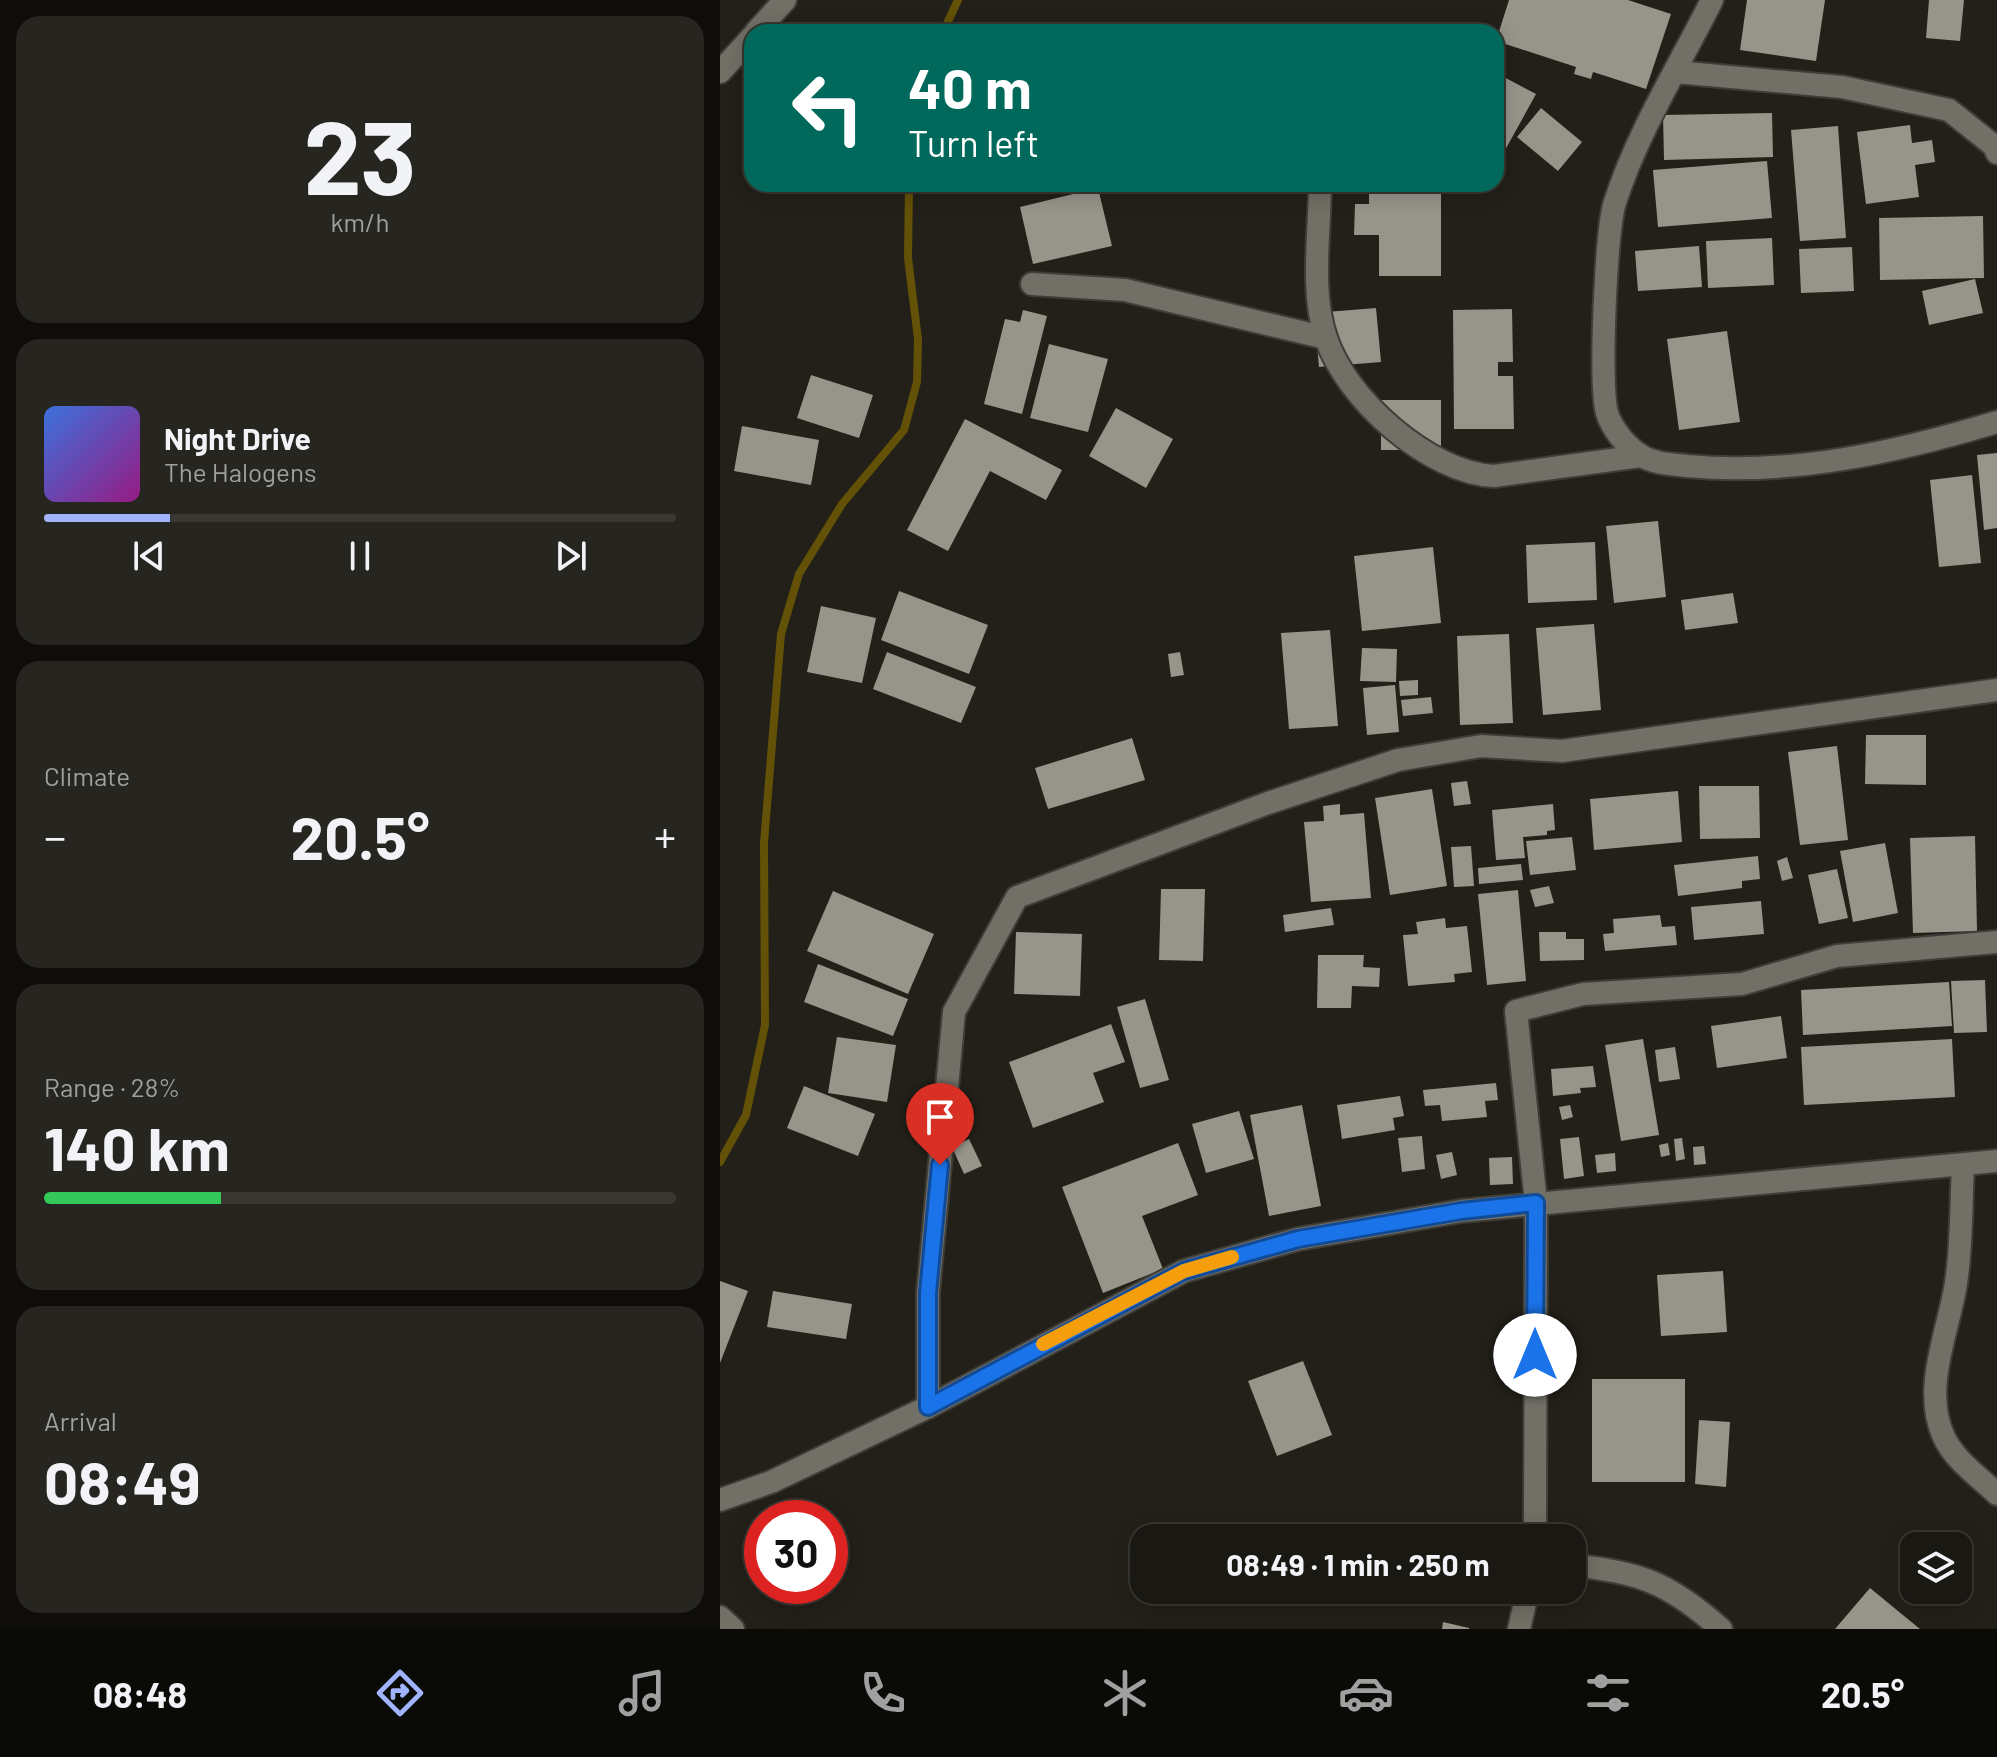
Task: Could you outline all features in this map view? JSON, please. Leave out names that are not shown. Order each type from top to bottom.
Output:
[{"type":"street","points":[[763,24],[785,0]]},
{"type":"street","points":[[1712,0],[1632,155],[1613,205],[1604,329],[1607,411],[1614,429],[1641,456],[1660,463],[1721,469],[1841,461],[1997,422]]},
{"type":"street","points":[[720,72],[744,46]]},
{"type":"street","points":[[1675,72],[1842,87],[1949,110],[1994,146],[1997,153]]},
{"type":"street","points":[[1320,192],[1319,304],[1326,338],[1345,374],[1397,434],[1449,468],[1472,475],[1494,476],[1641,456]]},
{"type":"street","points":[[1032,284],[1125,290],[1326,338]]},
{"type":"street","points":[[928,1407],[928,1293],[954,1012],[1017,897],[1268,803],[1398,760],[1481,746],[1562,751],[1997,690]]},
{"type":"street","points":[[1535,1524],[1536,1203],[1516,1011],[1583,994],[1742,984],[1837,956],[1997,942]]},
{"type":"street","points":[[720,1500],[771,1482],[928,1407],[1184,1271],[1298,1239],[1461,1211],[1997,1161]]},
{"type":"street","points":[[1963,1165],[1956,1283],[1943,1330],[1936,1400],[1943,1435],[1960,1460],[1997,1494]]},
{"type":"street","points":[[1586,1566],[1622,1570],[1649,1578],[1689,1601],[1721,1629]]},
{"type":"street","points":[[1519,1629],[1525,1604]]},
{"type":"street","points":[[720,1617],[733,1629]]},
{"type":"building","points":[[1509,0],[1628,0],[1671,14],[1646,89],[1593,72],[1591,79],[1574,74],[1576,67],[1504,44],[1504,24],[1501,24]]},
{"type":"building","points":[[1747,0],[1825,0],[1816,61],[1740,50]]},
{"type":"building","points":[[1929,0],[1964,0],[1960,41],[1926,38]]},
{"type":"building","points":[[1504,77],[1536,94],[1504,152]]},
{"type":"building","points":[[1541,108],[1582,142],[1558,171],[1517,137]]},
{"type":"building","points":[[1772,113],[1773,157],[1664,160],[1663,115]]},
{"type":"building","points":[[1910,125],[1912,143],[1932,140],[1935,162],[1915,165],[1919,197],[1866,204],[1857,132]]},
{"type":"building","points":[[1838,126],[1846,238],[1800,241],[1791,130]]},
{"type":"building","points":[[1767,161],[1772,218],[1658,227],[1653,170]]},
{"type":"building","points":[[1082,192],[1099,192],[1112,246],[1033,264],[1020,207]]},
{"type":"building","points":[[1369,192],[1441,192],[1441,276],[1379,276],[1379,235],[1354,235],[1355,204],[1369,204]]},
{"type":"building","points":[[1983,216],[1984,278],[1880,280],[1879,218]]},
{"type":"building","points":[[1772,238],[1774,285],[1708,288],[1706,241]]},
{"type":"building","points":[[1699,246],[1702,287],[1638,291],[1635,251]]},
{"type":"building","points":[[1852,247],[1854,291],[1801,293],[1799,249]]},
{"type":"building","points":[[1975,279],[1983,313],[1929,325],[1922,291]]},
{"type":"building","points":[[1376,308],[1381,362],[1319,367],[1314,313]]},
{"type":"building","points":[[1512,309],[1513,362],[1498,362],[1498,376],[1513,376],[1514,429],[1454,429],[1453,310]]},
{"type":"building","points":[[1023,310],[1047,316],[1022,414],[984,404],[1005,319],[1020,322]]},
{"type":"building","points":[[1727,331],[1740,422],[1679,430],[1667,339]]},
{"type":"building","points":[[1049,344],[1108,359],[1088,432],[1030,418]]},
{"type":"building","points":[[811,375],[873,395],[859,438],[797,418]]},
{"type":"building","points":[[1381,400],[1441,400],[1441,450],[1381,450]]},
{"type":"building","points":[[1116,408],[1173,439],[1146,488],[1089,456]]},
{"type":"building","points":[[965,419],[1062,470],[1046,500],[990,471],[948,551],[907,530]]},
{"type":"building","points":[[742,426],[819,440],[811,485],[734,471]]},
{"type":"building","points":[[1997,453],[1997,528],[1984,530],[1977,455]]},
{"type":"building","points":[[1972,475],[1981,563],[1939,567],[1930,480]]},
{"type":"building","points":[[1658,521],[1666,597],[1614,603],[1606,526]]},
{"type":"building","points":[[1595,542],[1597,600],[1528,603],[1526,545]]},
{"type":"building","points":[[1433,547],[1441,623],[1362,631],[1354,556]]},
{"type":"building","points":[[899,591],[988,625],[969,674],[881,640]]},
{"type":"building","points":[[1733,593],[1738,623],[1685,630],[1681,600]]},
{"type":"building","points":[[821,606],[876,618],[862,683],[807,672]]},
{"type":"building","points":[[1594,624],[1601,710],[1543,715],[1536,628]]},
{"type":"building","points":[[1330,630],[1338,726],[1289,729],[1281,633]]},
{"type":"building","points":[[1509,634],[1513,723],[1460,725],[1457,636]]},
{"type":"building","points":[[1362,648],[1397,649],[1396,682],[1360,681]]},
{"type":"building","points":[[887,652],[976,687],[961,723],[873,689]]},
{"type":"building","points":[[1180,652],[1184,675],[1171,677],[1168,654]]},
{"type":"building","points":[[1418,680],[1418,695],[1400,696],[1399,681]]},
{"type":"building","points":[[1395,685],[1399,732],[1367,735],[1363,688]]},
{"type":"building","points":[[1431,697],[1433,713],[1403,716],[1401,700]]},
{"type":"building","points":[[1866,735],[1926,735],[1926,785],[1865,784]]},
{"type":"building","points":[[1132,738],[1145,780],[1048,809],[1035,768]]},
{"type":"building","points":[[1837,746],[1848,840],[1800,845],[1788,752]]},
{"type":"building","points":[[1467,781],[1471,804],[1454,806],[1451,783]]},
{"type":"building","points":[[1699,786],[1759,786],[1760,838],[1700,839]]},
{"type":"building","points":[[1432,789],[1447,886],[1390,895],[1375,798]]},
{"type":"building","points":[[1678,791],[1682,842],[1594,850],[1590,799]]},
{"type":"building","points":[[1340,804],[1340,815],[1364,813],[1371,898],[1311,902],[1304,822],[1324,821],[1323,806]]},
{"type":"building","points":[[1553,804],[1555,830],[1547,831],[1547,835],[1523,837],[1525,858],[1496,860],[1492,810]]},
{"type":"building","points":[[1975,836],[1977,931],[1913,933],[1910,838]]},
{"type":"building","points":[[1572,837],[1576,870],[1530,875],[1526,841]]},
{"type":"building","points":[[1885,843],[1898,913],[1853,922],[1840,851]]},
{"type":"building","points":[[1471,846],[1474,886],[1454,887],[1451,847]]},
{"type":"building","points":[[1758,856],[1760,879],[1742,881],[1742,888],[1678,896],[1674,865]]},
{"type":"building","points":[[1787,857],[1793,878],[1782,881],[1777,861]]},
{"type":"building","points":[[1521,864],[1523,880],[1479,884],[1478,868]]},
{"type":"building","points":[[1837,869],[1848,918],[1819,924],[1808,875]]},
{"type":"building","points":[[1549,886],[1554,903],[1535,907],[1530,890]]},
{"type":"building","points":[[1161,889],[1205,889],[1203,961],[1159,960]]},
{"type":"building","points":[[1518,890],[1526,981],[1487,985],[1478,894]]},
{"type":"building","points":[[833,891],[934,934],[908,994],[807,951]]},
{"type":"building","points":[[1761,901],[1764,934],[1694,940],[1691,907]]},
{"type":"building","points":[[1331,908],[1334,925],[1285,932],[1283,915]]},
{"type":"building","points":[[1660,915],[1662,927],[1675,926],[1677,945],[1605,951],[1603,934],[1614,933],[1613,919]]},
{"type":"building","points":[[1445,918],[1446,928],[1467,926],[1472,972],[1454,974],[1455,982],[1408,986],[1403,935],[1418,934],[1416,922]]},
{"type":"building","points":[[1016,932],[1082,934],[1080,996],[1014,994]]},
{"type":"building","points":[[1539,932],[1566,932],[1566,939],[1584,939],[1584,960],[1540,961]]},
{"type":"building","points":[[1318,955],[1364,955],[1363,967],[1380,968],[1379,987],[1352,986],[1351,1008],[1317,1008]]},
{"type":"building","points":[[818,964],[908,999],[893,1036],[804,1002]]},
{"type":"building","points":[[1985,980],[1987,1032],[1954,1033],[1951,981]]},
{"type":"building","points":[[1949,982],[1952,1026],[1803,1035],[1801,990]]},
{"type":"building","points":[[1145,999],[1169,1080],[1140,1088],[1117,1007]]},
{"type":"building","points":[[1781,1016],[1787,1058],[1717,1068],[1711,1026]]},
{"type":"building","points":[[1111,1024],[1125,1062],[1093,1073],[1104,1102],[1033,1128],[1009,1062]]},
{"type":"building","points":[[837,1037],[896,1045],[887,1102],[828,1093]]},
{"type":"building","points":[[1643,1039],[1659,1135],[1621,1141],[1605,1045]]},
{"type":"building","points":[[1952,1039],[1955,1097],[1804,1105],[1801,1047]]},
{"type":"building","points":[[1675,1047],[1680,1079],[1659,1082],[1655,1050]]},
{"type":"building","points":[[1593,1066],[1596,1087],[1580,1088],[1581,1093],[1553,1096],[1551,1069]]},
{"type":"building","points":[[1496,1083],[1498,1100],[1485,1101],[1487,1117],[1442,1121],[1440,1105],[1425,1106],[1423,1090]]},
{"type":"building","points":[[804,1086],[875,1114],[858,1156],[787,1128]]},
{"type":"building","points":[[1400,1096],[1404,1116],[1393,1118],[1395,1130],[1342,1139],[1337,1105]]},
{"type":"building","points":[[1302,1105],[1321,1206],[1269,1216],[1250,1115]]},
{"type":"building","points":[[1570,1105],[1573,1117],[1562,1120],[1559,1107]]},
{"type":"building","points":[[1239,1111],[1254,1159],[1206,1173],[1192,1124]]},
{"type":"building","points":[[1422,1136],[1425,1169],[1402,1172],[1398,1138]]},
{"type":"building","points":[[1579,1137],[1584,1176],[1564,1179],[1560,1139]]},
{"type":"building","points":[[1682,1138],[1685,1159],[1676,1161],[1674,1139]]},
{"type":"building","points":[[969,1139],[982,1166],[964,1174],[952,1147]]},
{"type":"building","points":[[1178,1143],[1198,1195],[1142,1216],[1163,1269],[1103,1293],[1062,1187]]},
{"type":"building","points":[[1668,1143],[1670,1155],[1661,1157],[1659,1145]]},
{"type":"building","points":[[1704,1146],[1706,1164],[1694,1165],[1693,1147]]},
{"type":"building","points":[[1452,1152],[1457,1175],[1441,1179],[1436,1155]]},
{"type":"building","points":[[1615,1153],[1616,1171],[1597,1173],[1595,1155]]},
{"type":"building","points":[[1512,1157],[1513,1184],[1490,1185],[1489,1158]]},
{"type":"building","points":[[1723,1271],[1727,1332],[1661,1336],[1657,1275]]},
{"type":"building","points":[[720,1281],[748,1291],[720,1363]]},
{"type":"building","points":[[773,1291],[852,1304],[846,1339],[767,1327]]},
{"type":"building","points":[[1303,1361],[1332,1435],[1277,1456],[1248,1381]]},
{"type":"building","points":[[1592,1379],[1685,1379],[1685,1482],[1592,1482]]},
{"type":"building","points":[[1699,1420],[1730,1422],[1726,1487],[1695,1484]]},
{"type":"building","points":[[1870,1588],[1920,1629],[1835,1629]]},
{"type":"building","points":[[1443,1622],[1469,1628],[1469,1629],[1442,1629]]},
{"type":"waterway","points":[[947,24],[958,0]]},
{"type":"waterway","points":[[720,1162],[746,1115],[765,1025],[764,843],[781,634],[799,574],[842,504],[904,430],[917,382],[918,339],[908,258],[909,192]]},
{"type":"slow traffic","points":[[1043,1344],[1184,1271],[1232,1257]]},
{"type":"route","points":[[940,1165],[928,1293],[928,1407],[1024,1353],[1184,1271],[1298,1239],[1461,1211],[1536,1203],[1535,1355]]}]
